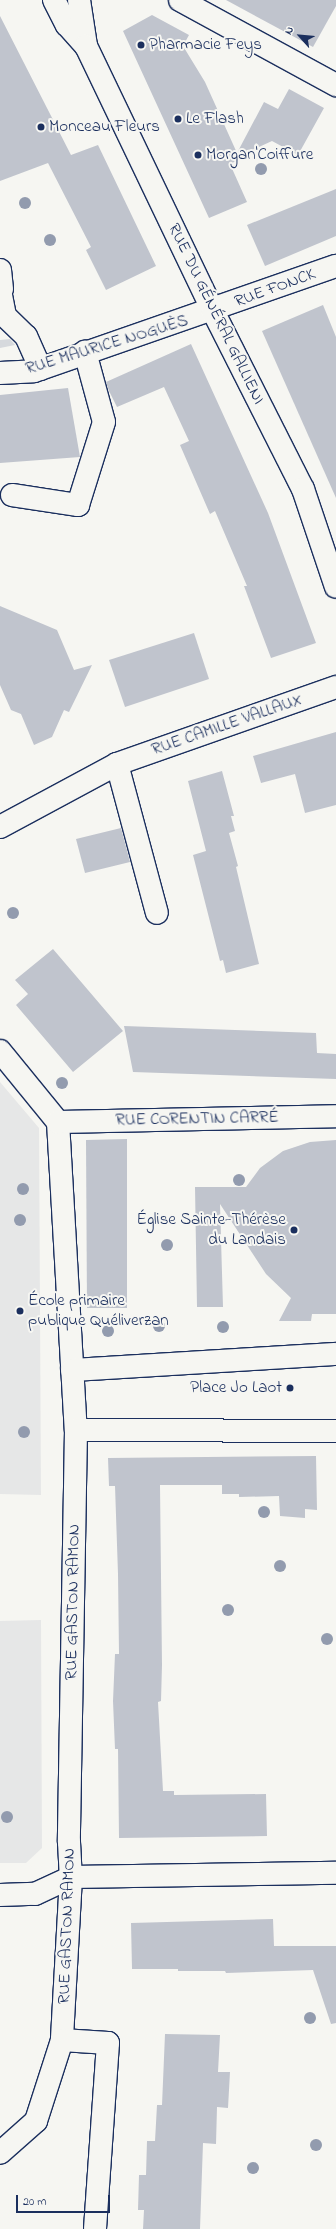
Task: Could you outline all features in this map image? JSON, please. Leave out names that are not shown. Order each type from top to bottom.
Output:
[{"type":"street","name":"RUE DU GÉNÉRAL GALLIENI","points":[[54,0],[67,26],[86,46]]},
{"type":"street","name":"RUE DU GÉNÉRAL GALLIENI","points":[[79,0],[86,46],[213,311],[303,489],[336,587]]},
{"type":"street","points":[[180,0],[336,85]]},
{"type":"street","name":"RUE FONCK","points":[[213,311],[336,266]]},
{"type":"street","points":[[1,283],[5,316],[8,327],[26,336],[41,369]]},
{"type":"street","name":"RUE MAURICE NOGUÈS","points":[[0,373],[41,369],[85,352],[213,311]]},
{"type":"street","points":[[12,495],[78,505],[104,422],[85,352]]},
{"type":"street","name":"RUE CAMILLE VALLAUX","points":[[0,827],[117,764],[336,687]]},
{"type":"street","points":[[117,764],[157,913]]},
{"type":"street","points":[[0,1051],[58,1122]]},
{"type":"street","name":"RUE CORENTIN CARRÉ","points":[[58,1122],[336,1116]]},
{"type":"street","name":"RUE GASTON RAMON","points":[[0,2153],[36,2121],[62,2040],[72,1878],[69,1842],[76,1430],[58,1122]]},
{"type":"street","points":[[72,1370],[336,1354]]},
{"type":"street","points":[[76,1430],[336,1431]]},
{"type":"street","points":[[0,1895],[35,1894],[72,1878],[336,1873]]},
{"type":"street","points":[[62,2040],[108,2043],[95,2229]]},
{"type":"shaded area","points":[[10,339],[15,345],[0,348],[0,340]]},
{"type":"shaded area","name":"École primaire publique Quéliverzan","points":[[0,1082],[39,1128],[41,1495],[0,1494]]},
{"type":"shaded area","points":[[41,1620],[42,1848],[26,1863],[0,1863],[0,1621]]},
{"type":"building","points":[[226,0],[336,0],[336,6],[313,47]]},
{"type":"building","points":[[152,15],[189,35],[183,46],[205,82],[237,153],[264,102],[278,109],[289,89],[324,108],[298,155],[272,141],[239,156],[240,159],[230,164],[247,202],[209,218],[123,31]]},
{"type":"building","points":[[0,16],[71,155],[98,145],[156,266],[106,290],[86,250],[91,247],[48,163],[0,181]]},
{"type":"building","points":[[336,189],[336,236],[265,266],[247,225]]},
{"type":"building","points":[[323,305],[336,337],[336,498],[262,331]]},
{"type":"building","points":[[191,344],[268,513],[316,643],[271,658],[244,586],[247,586],[215,511],[210,514],[180,445],[189,441],[164,387],[117,407],[109,391],[106,382]]},
{"type":"building","points":[[68,388],[80,457],[0,463],[0,395]]},
{"type":"building","points":[[0,606],[57,630],[74,670],[92,665],[69,712],[64,710],[52,737],[34,745],[21,714],[11,710],[0,685]]},
{"type":"building","points":[[194,633],[209,679],[125,707],[109,660]]},
{"type":"building","points":[[336,732],[336,805],[305,813],[295,774],[261,783],[253,756]]},
{"type":"building","points":[[222,771],[234,816],[231,816],[235,831],[229,833],[238,866],[236,867],[259,964],[226,973],[223,960],[220,961],[193,855],[206,851],[188,781]]},
{"type":"building","points":[[121,828],[130,862],[85,873],[76,839]]},
{"type":"building","points":[[53,949],[123,1031],[73,1072],[16,1005],[28,994],[15,980]]},
{"type":"building","points":[[124,1026],[316,1033],[317,1053],[336,1054],[336,1079],[133,1072]]},
{"type":"building","points":[[127,1139],[127,1308],[87,1308],[86,1140]]},
{"type":"building","name":"Église Sainte-Thérèse du Landais","points":[[336,1140],[336,1314],[312,1314],[311,1321],[279,1321],[291,1298],[266,1274],[220,1204],[223,1307],[197,1307],[195,1187],[246,1187],[260,1168],[283,1151],[310,1142]]},
{"type":"building","points":[[316,1456],[317,1510],[305,1509],[305,1518],[280,1516],[279,1496],[239,1497],[239,1494],[222,1494],[222,1485],[160,1485],[162,1665],[161,1701],[158,1702],[163,1791],[174,1791],[174,1795],[266,1794],[267,1836],[119,1838],[118,1749],[115,1749],[113,1701],[115,1654],[119,1654],[118,1574],[115,1486],[109,1486],[108,1458]]},
{"type":"building","points":[[273,1919],[274,1946],[336,1946],[336,2023],[331,2024],[313,1970],[226,1973],[225,1971],[178,1971],[178,1969],[132,1969],[131,1923]]},
{"type":"building","points":[[165,2034],[220,2035],[218,2072],[230,2072],[228,2108],[217,2107],[216,2144],[203,2143],[200,2229],[143,2229],[144,2210],[138,2210],[139,2175],[146,2175],[147,2141],[155,2141],[157,2105],[162,2105]]},
{"type":"place","name":"Pharmacie Feys","points":[[141,45]]},
{"type":"place","name":"Le Flash","points":[[178,119]]},
{"type":"place","name":"Monceau Fleurs","points":[[41,127]]},
{"type":"place","name":"Morgan'Coiffure","points":[[198,155]]},
{"type":"place","name":"Église Sainte-Thérèse du Landais","points":[[294,1230]]},
{"type":"place","name":"École primaire publique Quéliverzan","points":[[20,1311]]},
{"type":"place","name":"Place Jo Laot","points":[[290,1388]]}]
